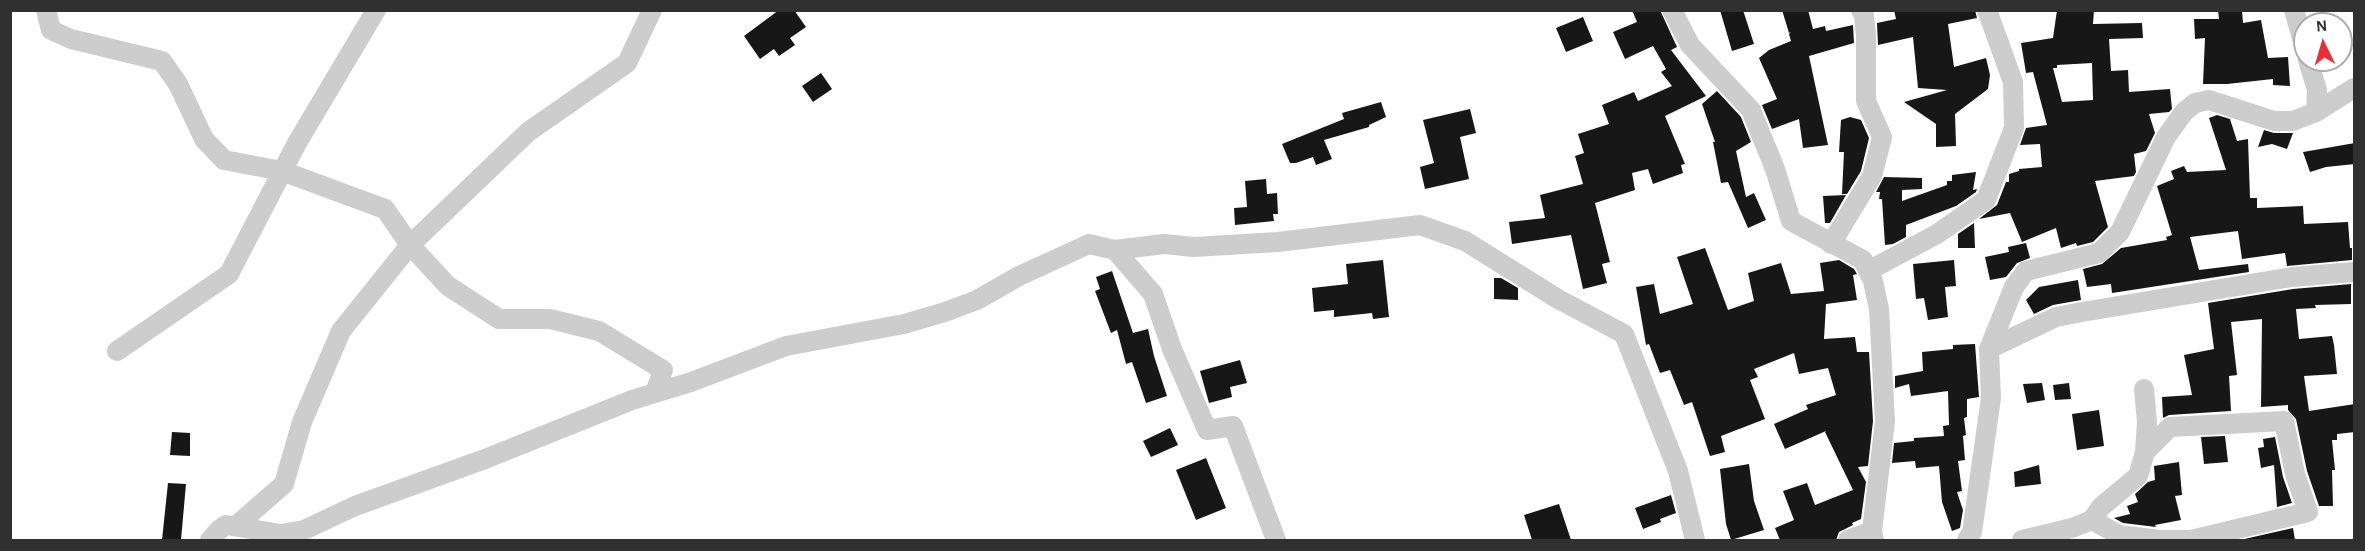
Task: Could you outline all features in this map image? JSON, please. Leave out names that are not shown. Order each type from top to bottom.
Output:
[{"type":"street","points":[[46,10],[51,30],[71,39],[162,61],[178,84],[204,139],[224,160],[282,171],[384,209],[410,244],[448,286],[499,319],[550,319],[599,330],[663,370],[655,393]]},
{"type":"street","points":[[117,351],[229,274],[282,171],[376,10]]},
{"type":"street","points":[[237,525],[284,484],[302,422],[341,331],[410,244],[528,132],[627,63],[652,10]]},
{"type":"street","points":[[1672,10],[1690,45],[1751,111],[1775,169],[1791,221],[1863,260],[1868,271],[1879,309],[1885,421],[1873,536],[1848,540]]},
{"type":"street","points":[[1831,244],[1872,176],[1882,137],[1866,101],[1866,35],[1861,10]]},
{"type":"street","points":[[1868,271],[1937,234],[1986,200],[2014,128],[2013,82],[1988,10]]},
{"type":"street","points":[[2312,72],[2317,90],[2316,112]]},
{"type":"street","points":[[1967,540],[1972,532],[1991,398],[1989,349],[2014,287],[2026,271],[2099,253],[2120,232],[2166,137],[2184,112],[2195,103],[2209,100],[2274,121],[2293,121],[2316,112],[2355,88]]},
{"type":"street","points":[[210,540],[226,525],[281,534],[304,530],[355,506],[391,495],[632,400],[801,342],[904,324],[945,312],[977,300],[1018,276],[1089,244],[1115,250],[1164,244],[1194,247],[1278,242],[1420,225],[1465,241],[1557,299],[1624,334],[1678,471],[1695,540]]},
{"type":"street","points":[[1115,250],[1153,294],[1172,349],[1207,430],[1233,426],[1276,540]]},
{"type":"street","points":[[1989,349],[2056,317],[2292,277],[2355,272]]},
{"type":"street","points":[[2022,540],[2072,528],[2092,520],[2101,507],[2138,476],[2145,452],[2147,422],[2144,389]]},
{"type":"street","points":[[2092,520],[2119,535],[2160,540],[2191,540],[2308,512],[2295,474],[2284,421],[2170,427],[2145,452]]},
{"type":"building","points":[[779,10],[794,10],[806,27],[790,38],[795,45],[779,56],[774,49],[760,59],[744,36]]},
{"type":"building","points":[[1632,10],[1660,10],[1677,47],[1671,50],[1706,96],[1665,116],[1685,164],[1681,165],[1683,173],[1653,184],[1648,169],[1632,173],[1635,190],[1595,203],[1610,262],[1602,264],[1607,283],[1583,289],[1571,235],[1512,244],[1509,222],[1545,218],[1540,195],[1583,184],[1575,156],[1584,153],[1578,134],[1609,124],[1602,105],[1634,92],[1638,101],[1672,86],[1661,72],[1666,69],[1653,46],[1625,59],[1613,32],[1637,22]]},
{"type":"building","points":[[1720,10],[1743,10],[1754,44],[1732,51]]},
{"type":"building","points":[[1782,10],[1808,10],[1813,29],[1825,26],[1826,31],[1853,25],[1854,43],[1809,56],[1828,145],[1803,148],[1799,119],[1772,129],[1762,105],[1777,99],[1759,58],[1769,50],[1791,41],[1789,34],[1791,32],[1789,33]]},
{"type":"building","points":[[1894,10],[1975,10],[1977,18],[1948,24],[1954,67],[1986,58],[1990,75],[1988,89],[1955,114],[1956,146],[1936,147],[1936,124],[1904,102],[1947,90],[1918,88],[1913,37],[1878,45],[1877,23],[1896,19]]},
{"type":"building","points":[[2057,10],[2094,10],[2093,24],[2142,23],[2143,38],[2109,39],[2111,71],[2128,70],[2129,92],[2170,89],[2172,109],[2169,112],[2149,114],[2155,133],[2146,151],[2134,154],[2136,172],[2134,176],[2095,181],[2108,227],[2093,242],[2077,246],[2076,243],[2061,248],[2056,228],[2022,242],[2010,213],[1979,219],[1997,205],[2006,182],[2009,182],[2009,174],[2019,169],[2042,167],[2040,144],[2020,145],[2026,128],[2047,125],[2033,72],[2026,73],[2021,43],[2053,38]],"holes":[[[2092,63],[2093,100],[2062,102],[2053,68],[2057,68],[2057,65]]]},
{"type":"building","points":[[2218,10],[2242,10],[2243,23],[2261,20],[2268,58],[2288,57],[2290,86],[2273,85],[2273,79],[2203,84],[2205,38],[2195,39],[2194,19],[2219,19]]},
{"type":"building","points":[[1583,17],[1593,41],[1566,52],[1556,28]]},
{"type":"building","points":[[821,73],[832,89],[813,102],[802,86]]},
{"type":"building","points":[[1717,91],[1741,117],[1751,142],[1736,151],[1746,197],[1754,193],[1766,220],[1748,228],[1728,182],[1721,183],[1713,142],[1715,142],[1702,104]]},
{"type":"building","points":[[1381,102],[1386,117],[1369,127],[1324,140],[1332,159],[1316,165],[1313,157],[1290,163],[1282,144],[1344,119],[1342,113]]},
{"type":"building","points":[[1470,109],[1476,133],[1460,137],[1469,179],[1425,189],[1420,167],[1434,163],[1423,120]]},
{"type":"building","points":[[2217,115],[2230,119],[2237,141],[2248,139],[2250,198],[2257,198],[2257,208],[2303,206],[2304,224],[2348,222],[2352,260],[2287,266],[2285,253],[2242,259],[2238,231],[2190,237],[2199,270],[2248,264],[2249,272],[2112,293],[2111,284],[2087,287],[2083,269],[2102,264],[2121,248],[2167,240],[2166,237],[2172,235],[2157,186],[2174,179],[2171,171],[2184,166],[2187,172],[2226,170],[2209,118]]},
{"type":"building","points":[[1850,117],[1861,120],[1869,138],[1861,171],[1847,194],[1842,194],[1844,152],[1839,152],[1841,120]]},
{"type":"building","points":[[2264,130],[2274,133],[2293,133],[2287,149],[2272,144],[2258,147]]},
{"type":"building","points":[[2355,143],[2355,164],[2326,167],[2310,172],[2303,152]]},
{"type":"building","points":[[1976,172],[1973,190],[1977,189],[1976,192],[1956,206],[1906,225],[1906,237],[1893,244],[1885,245],[1882,199],[1879,199],[1880,192],[1876,192],[1884,177],[1922,178],[1922,189],[1902,190],[1902,201],[1947,185],[1947,181],[1952,181],[1952,175]]},
{"type":"building","points":[[1266,179],[1267,194],[1277,193],[1278,214],[1273,214],[1274,221],[1235,225],[1234,208],[1247,207],[1245,181]]},
{"type":"building","points":[[1846,195],[1830,223],[1825,223],[1823,196]]},
{"type":"building","points":[[1974,223],[1975,248],[1958,248],[1958,234]]},
{"type":"building","points":[[2026,243],[2030,258],[2017,263],[2006,277],[1990,280],[1985,257],[2009,252],[2008,247]]},
{"type":"building","points":[[1705,248],[1728,310],[1754,301],[1748,273],[1781,263],[1791,294],[1824,291],[1820,263],[1839,260],[1854,269],[1857,274],[1853,275],[1857,300],[1826,304],[1824,339],[1855,337],[1857,352],[1869,352],[1873,421],[1868,466],[1858,467],[1866,482],[1861,519],[1839,532],[1836,540],[1780,540],[1775,528],[1794,520],[1783,491],[1807,483],[1815,505],[1853,490],[1826,431],[1785,449],[1774,424],[1808,409],[1806,405],[1836,395],[1828,368],[1799,374],[1794,353],[1754,369],[1758,377],[1750,380],[1765,419],[1721,436],[1725,452],[1710,456],[1692,402],[1684,405],[1670,370],[1660,373],[1649,344],[1646,345],[1636,287],[1654,284],[1660,314],[1693,304],[1677,257]]},
{"type":"building","points":[[1383,260],[1389,317],[1373,319],[1372,313],[1334,317],[1334,310],[1314,312],[1312,288],[1348,284],[1346,264]]},
{"type":"building","points":[[1954,260],[1956,286],[1945,287],[1948,317],[1928,320],[1924,298],[1916,299],[1913,264]]},
{"type":"building","points":[[1112,271],[1133,333],[1148,329],[1167,396],[1146,403],[1132,362],[1126,364],[1117,330],[1111,333],[1095,291],[1100,289],[1096,277]]},
{"type":"building","points":[[1494,278],[1501,278],[1518,288],[1518,300],[1494,299]]},
{"type":"building","points":[[2078,280],[2081,300],[2053,305],[2034,314],[2026,300],[2039,287]]},
{"type":"building","points":[[2351,284],[2351,304],[2315,305],[2316,308],[2296,309],[2299,339],[2332,336],[2334,345],[2337,374],[2304,376],[2309,411],[2355,404],[2355,432],[2337,434],[2337,440],[2332,440],[2335,470],[2332,470],[2333,506],[2319,506],[2307,471],[2296,419],[2288,410],[2288,405],[2261,407],[2262,319],[2231,322],[2237,375],[2229,376],[2231,411],[2169,415],[2163,418],[2162,397],[2192,395],[2184,355],[2214,349],[2208,303],[2293,289]]},
{"type":"building","points":[[1975,344],[1979,397],[1967,399],[1967,417],[1964,418],[1966,435],[1963,436],[1965,460],[1958,461],[1962,491],[1957,492],[1963,510],[1960,528],[1952,531],[1942,502],[1939,466],[1916,468],[1915,461],[1892,463],[1894,443],[1914,441],[1914,438],[1944,436],[1943,426],[1949,425],[1948,391],[1911,396],[1909,384],[1895,388],[1895,376],[1923,371],[1922,352],[1953,349],[1953,345]]},
{"type":"building","points":[[1240,360],[1247,383],[1230,387],[1232,397],[1209,403],[1200,371]]},
{"type":"building","points":[[2042,383],[2045,400],[2027,403],[2023,384]]},
{"type":"building","points":[[2069,383],[2071,399],[2055,400],[2053,385]]},
{"type":"building","points":[[2099,410],[2104,446],[2077,450],[2072,414]]},
{"type":"building","points":[[1170,428],[1178,445],[1151,457],[1143,441]]},
{"type":"building","points":[[172,432],[190,433],[190,456],[170,455]]},
{"type":"building","points":[[2225,436],[2228,462],[2204,464],[2201,437]]},
{"type":"building","points":[[2275,437],[2283,477],[2292,503],[2277,507],[2274,465],[2261,468],[2258,448],[2264,447],[2263,439]]},
{"type":"building","points":[[1206,458],[1226,508],[1196,520],[1176,470]]},
{"type":"building","points":[[2179,462],[2182,495],[2175,496],[2181,520],[2155,525],[2156,527],[2123,523],[2114,518],[2130,514],[2127,506],[2138,502],[2135,494],[2148,482],[2155,480],[2154,466]]},
{"type":"building","points":[[1749,464],[1754,501],[1764,530],[1731,540],[1726,524],[1720,469]]},
{"type":"building","points":[[2039,465],[2041,484],[2015,487],[2014,472]]},
{"type":"building","points":[[168,483],[186,484],[181,540],[162,540]]},
{"type":"building","points":[[1671,495],[1676,513],[1643,529],[1635,508]]},
{"type":"building","points":[[1559,504],[1571,540],[1532,540],[1524,515]]},
{"type":"building","points":[[2293,528],[2295,540],[2240,540]]}]
